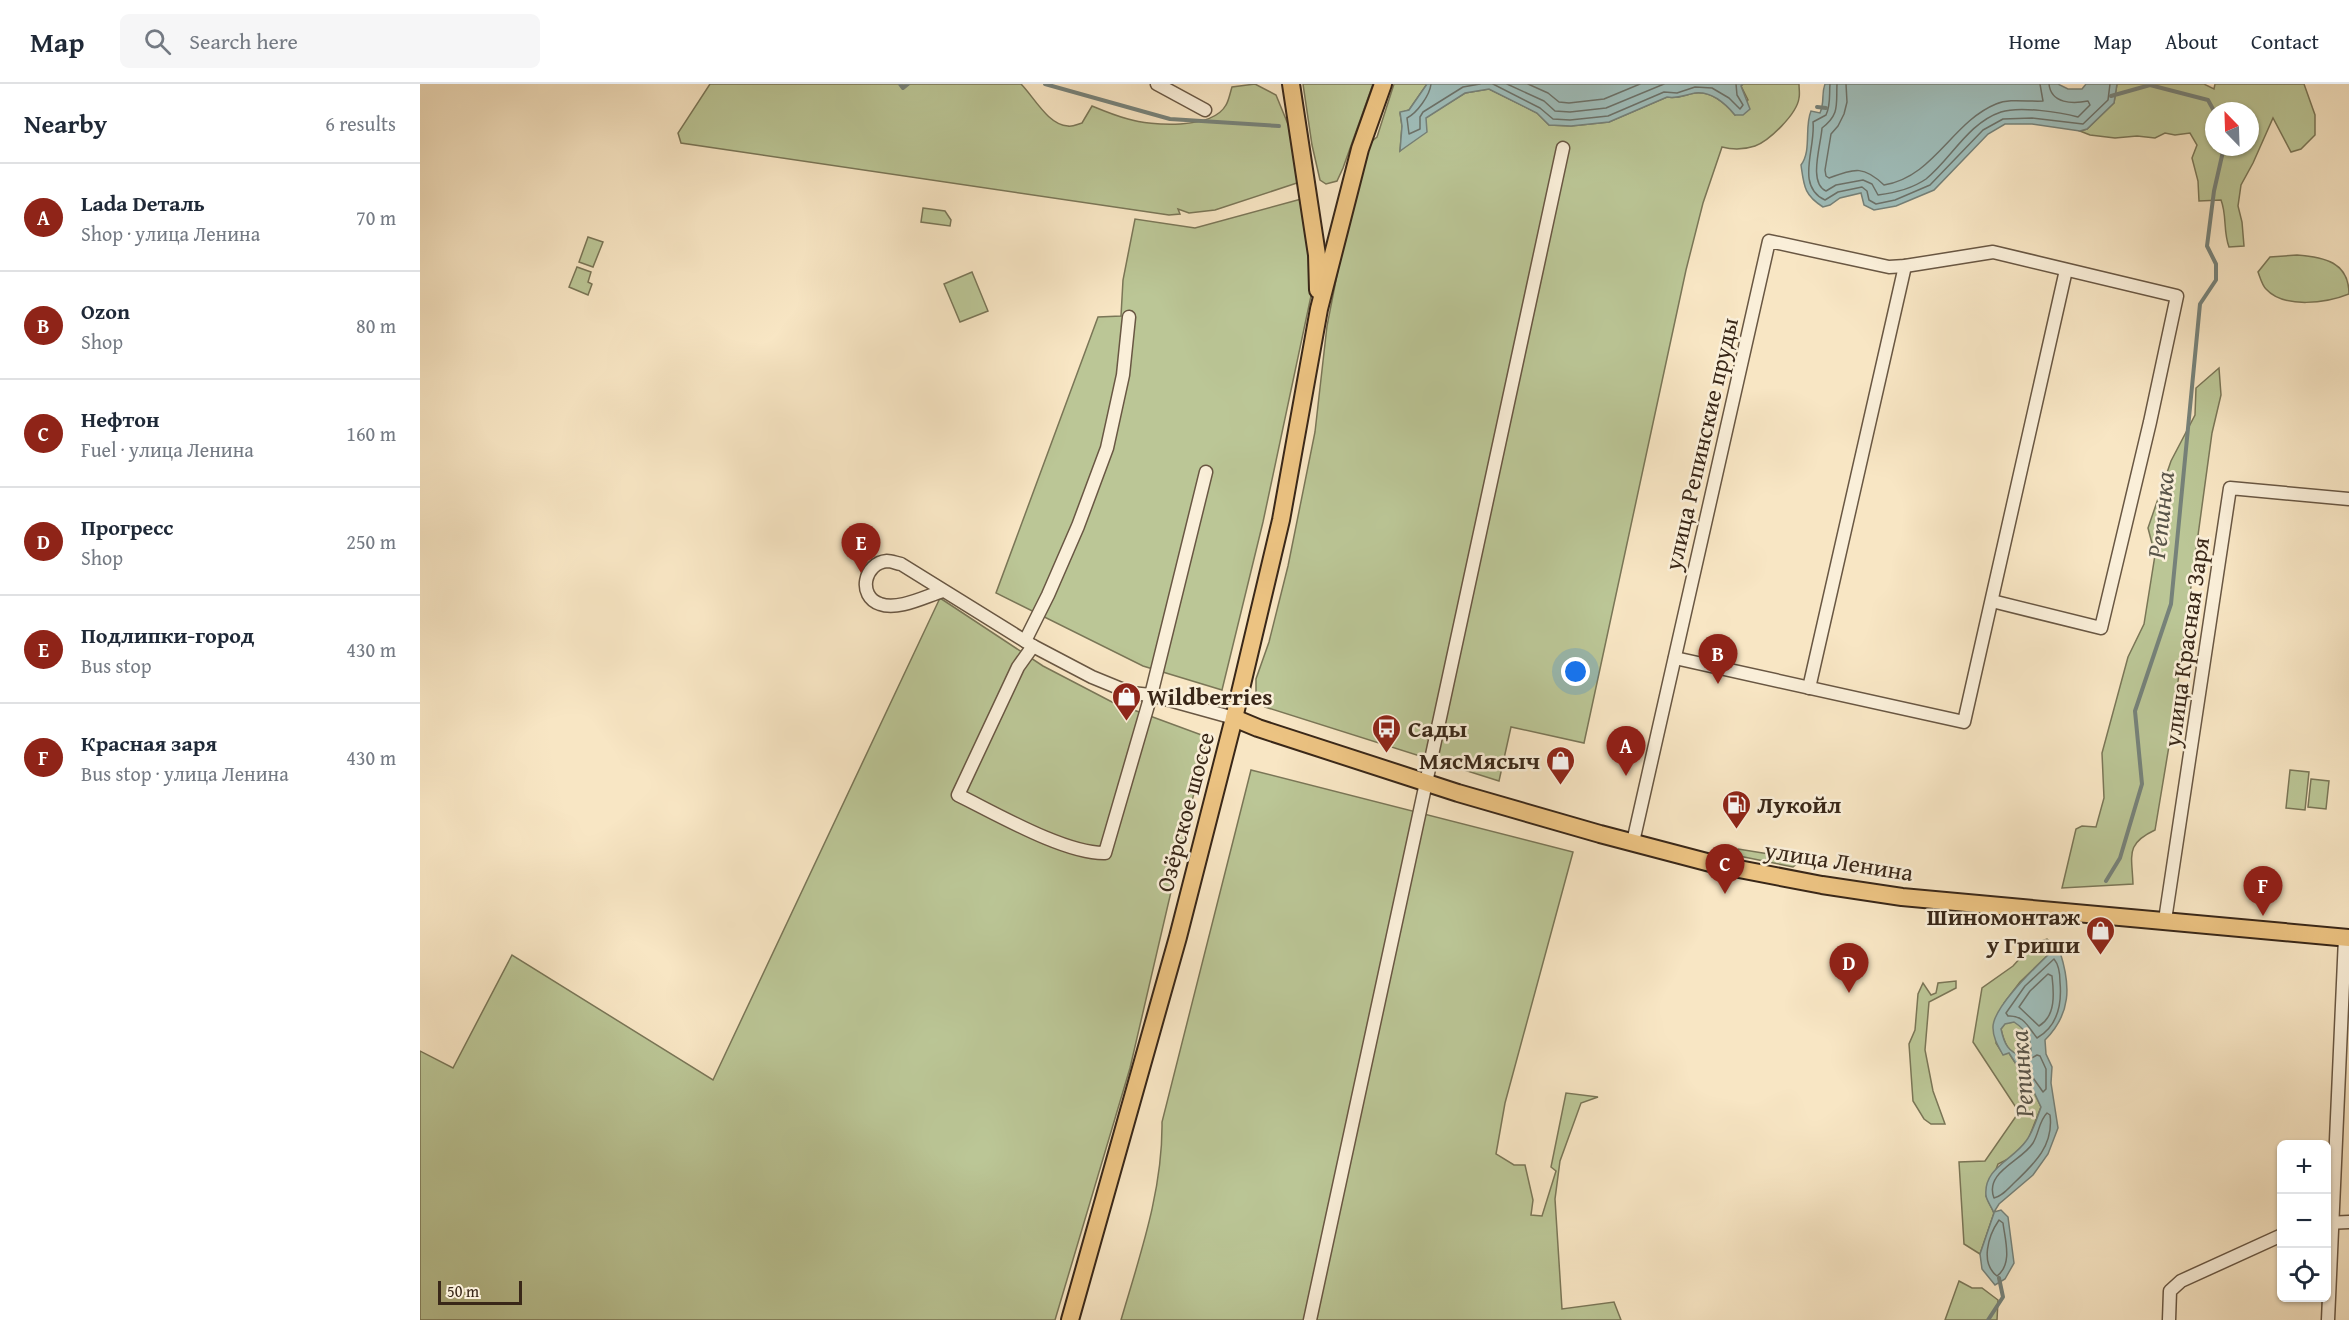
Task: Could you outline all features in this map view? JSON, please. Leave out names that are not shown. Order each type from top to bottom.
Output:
[{"type":"main road","points":[[1291,84],[1317,255],[1319,309]]},
{"type":"main road","points":[[1319,309],[1360,148],[1383,84]]},
{"type":"main road","name":"Озёрское шоссе","points":[[1070,1320],[1174,948],[1234,718],[1281,520],[1319,309]]},
{"type":"main road","name":"улица Ленина","points":[[1234,718],[1426,783],[1718,865],[1902,897],[2347,938]]},
{"type":"street","points":[[1157,84],[1205,110]]},
{"type":"street","points":[[1310,1320],[1563,148]]},
{"type":"street","name":"улица Репинские пруды","points":[[1675,658],[1769,241],[1889,267],[1993,252],[2176,296],[2150,422],[2102,628],[1992,601]]},
{"type":"street","points":[[1809,688],[1905,266]]},
{"type":"street","points":[[1633,842],[1675,658],[1964,722],[2066,270]]},
{"type":"street","points":[[1129,317],[1123,375],[1107,448],[1029,643],[958,795],[1056,841],[1092,853],[1105,853],[1151,695],[1206,472]]},
{"type":"street","name":"улица Красная Заря","points":[[2165,920],[2230,488],[2349,499]]},
{"type":"street","points":[[943,591],[896,605],[880,604],[870,597],[865,588],[867,574],[874,565],[887,561],[901,564],[1029,643],[1092,678],[1131,693],[1151,695],[1234,718]]},
{"type":"street","points":[[2331,1194],[2347,938]]},
{"type":"street","points":[[2331,1222],[2349,1222]]},
{"type":"street","points":[[2169,1320],[2170,1292],[2181,1281],[2277,1237]]},
{"type":"street","points":[[2328,1320],[2329,1248]]},
{"type":"green space","points":[[710,84],[1021,84],[1054,121],[1073,126],[1082,123],[1092,106],[1119,116],[1151,123],[1180,124],[1208,119],[1219,113],[1226,105],[1232,87],[1255,84],[1276,95],[1294,139],[1300,182],[1215,210],[1189,213],[1178,209],[1180,214],[1169,215],[681,143],[678,133]]},
{"type":"green space","points":[[1303,84],[1373,84],[1337,181],[1326,184],[1320,180]]},
{"type":"green space","points":[[1394,84],[1427,84],[1409,110],[1400,113],[1402,126],[1400,151],[1409,143],[1425,118],[1465,93],[1489,89],[1537,113],[1549,125],[1571,126],[1609,122],[1667,97],[1695,93],[1712,96],[1735,115],[1748,100],[1741,86],[1743,84],[1799,84],[1799,98],[1793,112],[1768,139],[1746,148],[1722,147],[1703,203],[1686,270],[1584,743],[1511,727],[1499,781],[1265,707],[1256,695],[1256,679],[1269,642],[1288,566],[1315,432],[1327,326],[1345,234],[1367,145],[1377,137]]},
{"type":"green space","points":[[2117,84],[2204,84],[2214,89],[2215,84],[2304,84],[2315,115],[2315,135],[2301,149],[2291,152],[2273,118],[2259,150],[2259,102],[2205,102],[2205,156],[2256,156],[2241,185],[2238,206],[2244,246],[2229,247],[2221,200],[2199,201],[2198,181],[2192,158],[2197,145],[2190,133],[2175,135],[2165,133],[2155,138],[2137,136],[2115,138],[2090,135],[2080,131],[2087,129],[2114,103]]},
{"type":"green space","points":[[1305,198],[1311,296],[1263,522],[1222,690],[1143,666],[996,593],[1098,317],[1121,316],[1123,280],[1135,219],[1195,228]]},
{"type":"green space","points":[[923,208],[945,211],[951,220],[950,226],[921,222]]},
{"type":"green space","points":[[588,237],[603,242],[593,267],[579,262]]},
{"type":"green space","points":[[2297,255],[2317,257],[2340,268],[2348,283],[2349,294],[2318,302],[2294,302],[2274,295],[2262,283],[2258,272],[2270,257]]},
{"type":"green space","points":[[577,267],[591,272],[588,282],[592,284],[588,295],[569,287]]},
{"type":"green space","points":[[972,272],[988,311],[960,322],[944,284]]},
{"type":"green space","points":[[2219,368],[2221,395],[2212,433],[2170,740],[2155,830],[2139,840],[2132,851],[2133,884],[2062,888],[2076,829],[2082,826],[2096,827],[2104,798],[2102,753],[2128,657],[2144,624],[2155,555],[2148,528],[2171,461],[2195,415],[2196,388]]},
{"type":"green space","points":[[940,598],[1043,666],[1112,702],[1207,737],[1130,1068],[1055,1320],[420,1320],[420,1051],[453,1068],[512,955],[713,1080]]},
{"type":"green space","points":[[1251,770],[1573,852],[1505,1103],[1496,1154],[1514,1165],[1525,1165],[1533,1200],[1531,1215],[1542,1216],[1556,1171],[1551,1167],[1566,1093],[1598,1097],[1581,1103],[1560,1161],[1555,1199],[1562,1309],[1614,1302],[1621,1320],[1121,1320],[1149,1222],[1159,1172],[1162,1122]]},
{"type":"green space","points":[[2290,770],[2309,772],[2305,810],[2286,808]]},
{"type":"green space","points":[[2311,779],[2329,781],[2326,809],[2308,807]]},
{"type":"green space","points":[[1738,849],[1794,858],[1798,863],[1793,867],[1739,856],[1736,853]]},
{"type":"green space","points":[[2047,939],[2052,943],[2053,950],[2020,982],[2004,1003],[1996,1043],[2003,1054],[2009,1053],[2041,1107],[2028,1140],[2012,1157],[1998,1164],[1986,1196],[1994,1213],[1980,1254],[1964,1244],[1959,1162],[1985,1161],[2019,1112],[1973,1042],[1982,988],[2013,966],[2033,944]]},
{"type":"green space","points":[[1956,981],[1956,988],[1929,1002],[1925,1050],[1933,1091],[1945,1124],[1931,1124],[1924,1119],[1913,1101],[1909,1044],[1915,1030],[1918,994],[1923,983],[1931,995],[1936,993],[1938,983]]},
{"type":"green space","points":[[2015,1022],[2029,1038],[2031,1052],[2022,1056],[2007,1047],[2001,1029],[2005,1023]]},
{"type":"green space","points":[[1959,1281],[1972,1288],[1982,1288],[1998,1300],[1997,1320],[1945,1320]]},
{"type":"water","points":[[1427,84],[1743,84],[1741,86],[1750,109],[1743,115],[1735,115],[1712,96],[1695,93],[1667,97],[1609,122],[1571,126],[1549,125],[1537,113],[1489,89],[1465,93],[1426,118],[1427,132],[1400,151],[1402,126],[1400,112],[1409,110]]},
{"type":"water","points":[[1825,84],[2058,84],[2068,89],[2082,89],[2086,84],[2117,84],[2114,103],[2087,129],[2080,131],[2032,124],[2005,124],[1988,134],[1934,190],[1896,206],[1874,210],[1864,205],[1861,193],[1840,198],[1823,207],[1808,194],[1806,189],[1801,165],[1806,153],[1809,118],[1811,111],[1820,113]]},
{"type":"water","points":[[2053,950],[2060,952],[2067,988],[2060,1020],[2045,1040],[2046,1054],[2052,1067],[2051,1083],[2058,1128],[2048,1154],[2033,1175],[1999,1204],[1994,1212],[2001,1210],[2008,1217],[2014,1263],[2005,1279],[1995,1285],[1982,1269],[1980,1254],[1994,1213],[1986,1196],[1986,1186],[1994,1171],[2020,1148],[2028,1137],[2041,1107],[2009,1053],[2003,1055],[1995,1039],[1993,1028],[2000,1009],[2008,998]],"holes":[[[2014,1022],[2025,1031],[2031,1047],[2031,1052],[2023,1056],[2008,1047],[2001,1029],[2005,1024]]]},
{"type":"waterway","name":"Репинка","points":[[900,84],[903,88],[908,84]]},
{"type":"waterway","name":"Репинка","points":[[1045,84],[1170,119],[1279,126]]},
{"type":"waterway","name":"Репинка","points":[[2111,96],[2150,85],[2209,102]]},
{"type":"waterway","name":"Репинка","points":[[1817,107],[1826,108]]},
{"type":"waterway","name":"Репинка","points":[[2106,881],[2120,858],[2142,784],[2135,711],[2171,604],[2200,304],[2216,280],[2216,264],[2207,246],[2214,191],[2222,156]]},
{"type":"waterway","name":"Репинка","points":[[1988,1320],[2003,1297],[1999,1278]]},
{"type":"place","name":"Подлипки-город","points":[[861,573]]},
{"type":"place","name":"Ozon","points":[[1718,684]]},
{"type":"place","name":"Wildberries","points":[[1126,722]]},
{"type":"place","name":"Сады","points":[[1387,754]]},
{"type":"place","name":"Lada Dеталь","points":[[1626,776]]},
{"type":"place","name":"МясМясыч","points":[[1561,786]]},
{"type":"place","name":"Лукойл","points":[[1736,830]]},
{"type":"place","name":"Нефтон","points":[[1725,894]]},
{"type":"place","name":"Красная заря","points":[[2263,916]]},
{"type":"place","name":"Шиномонтаж у Гриши","points":[[2101,956]]},
{"type":"place","name":"Прогресс","points":[[1849,993]]}]
